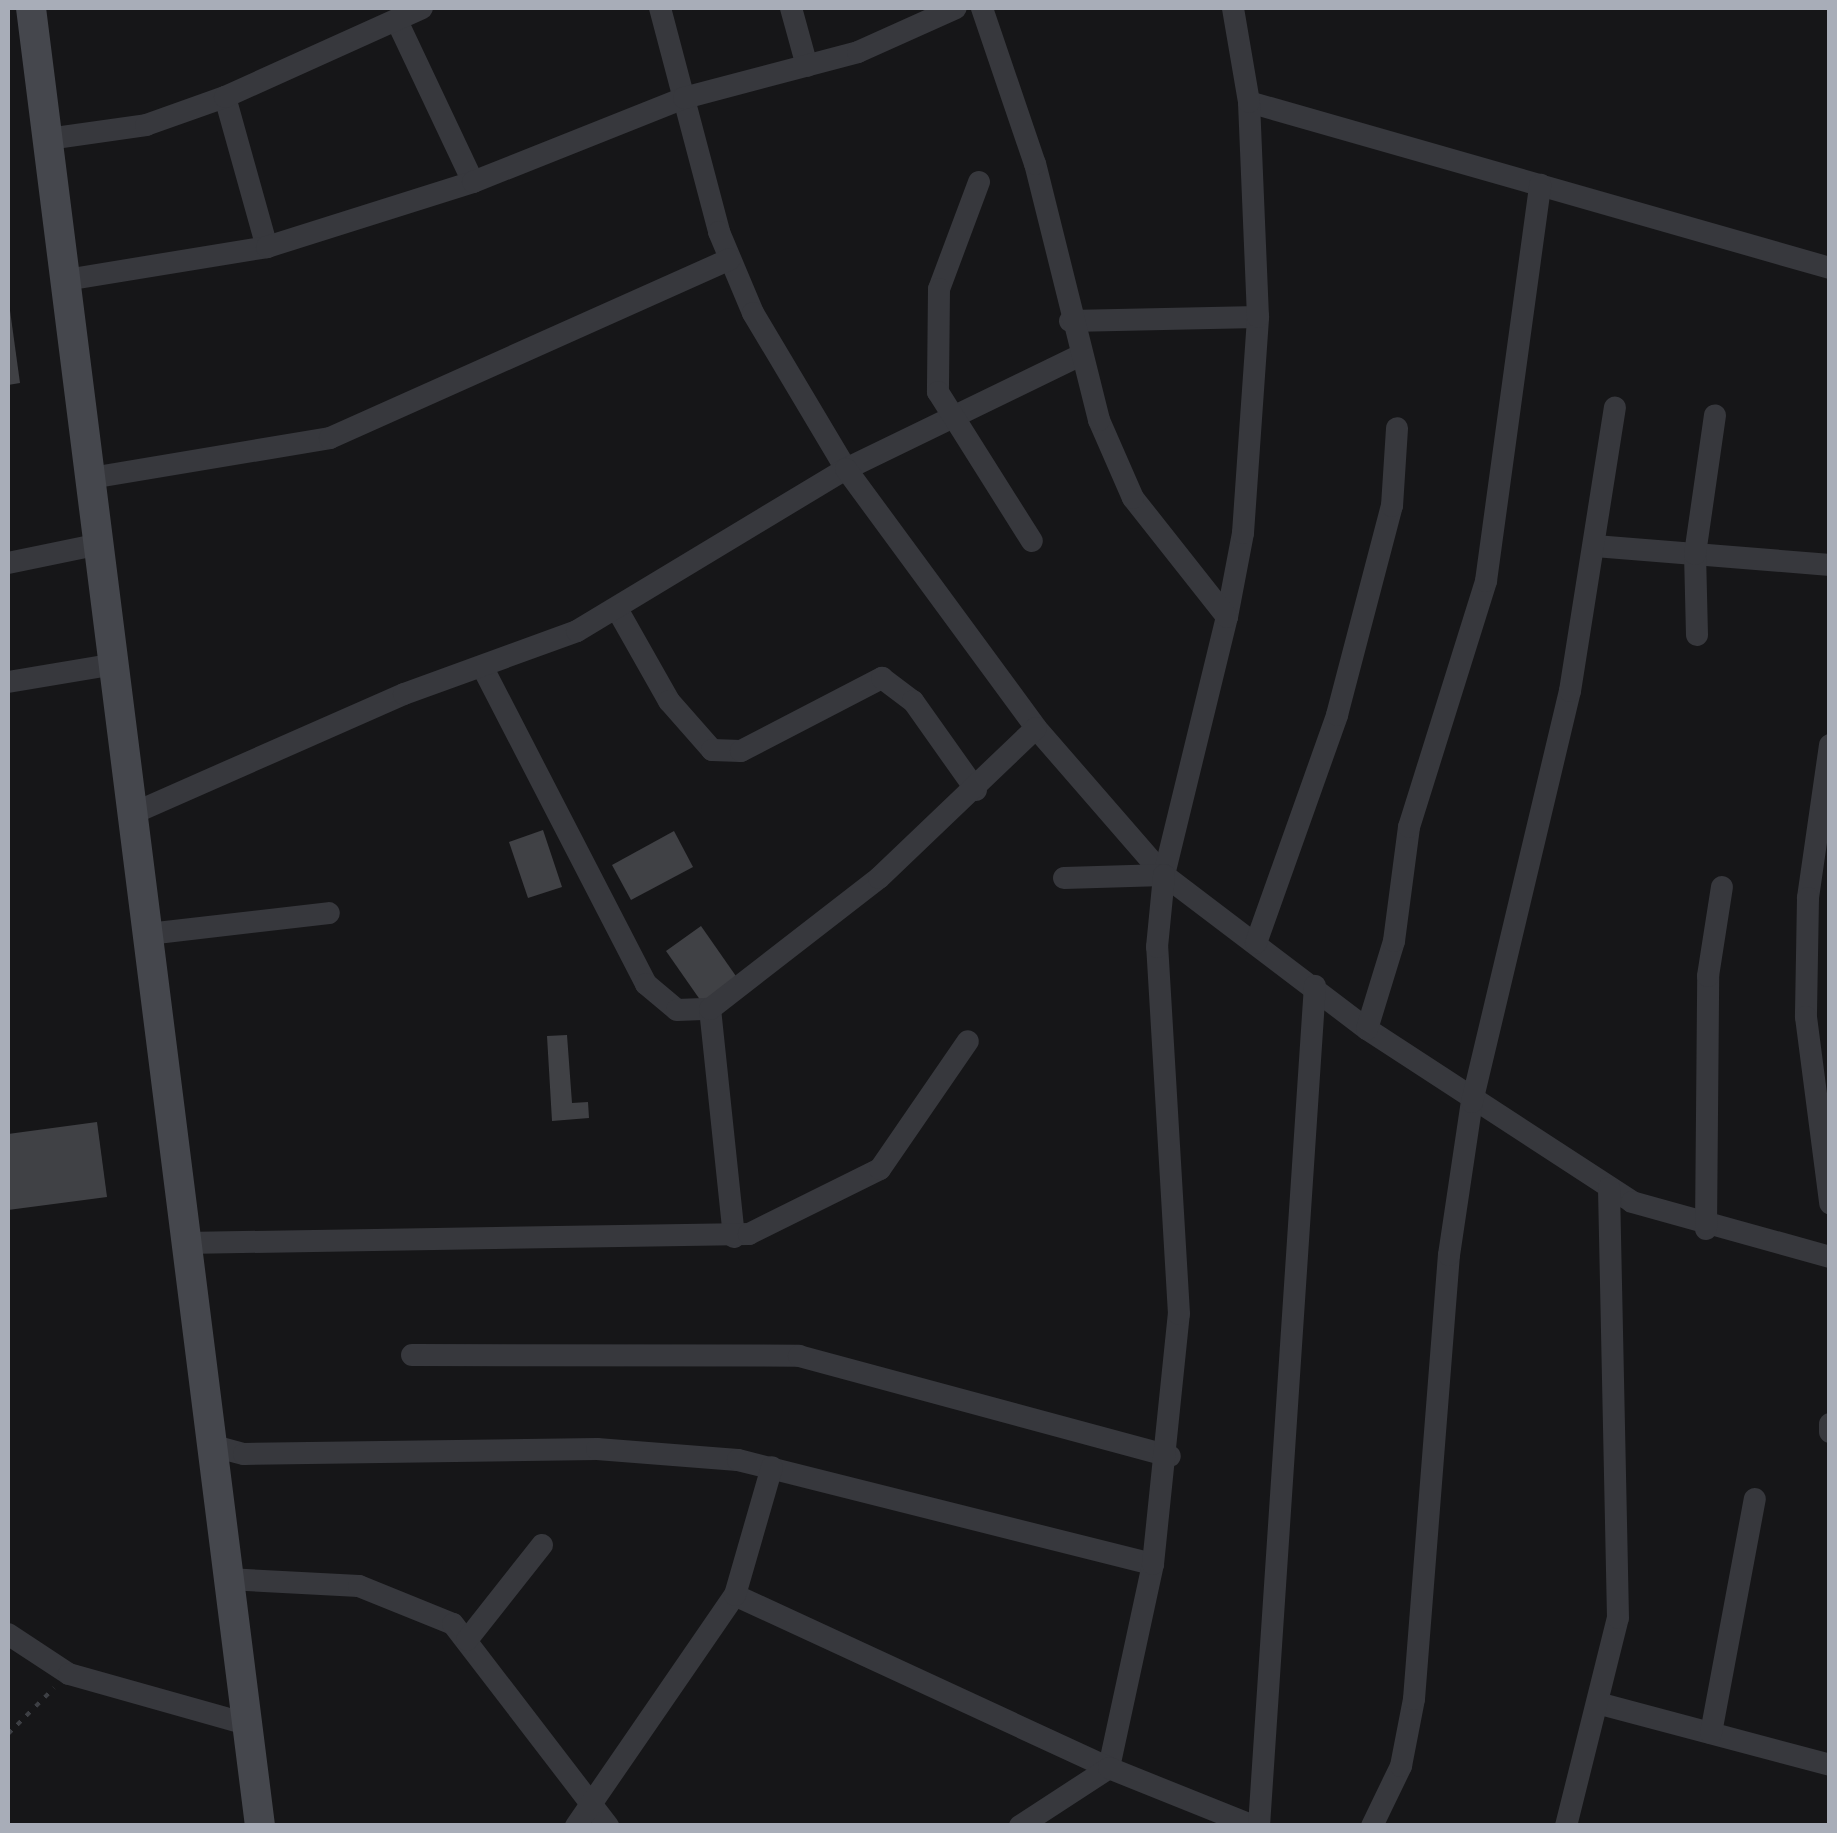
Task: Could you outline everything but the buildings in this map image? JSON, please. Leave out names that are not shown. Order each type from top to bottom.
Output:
[{"type":"street","points":[[31,8],[260,1826]]},
{"type":"street","points":[[48,139],[146,125],[225,98],[422,8]]},
{"type":"street","points":[[660,8],[730,259],[846,469],[1036,728],[1164,875],[1367,1029],[1472,1102],[1609,1188],[1706,1229],[1830,1257]]},
{"type":"street","points":[[791,8],[807,66]]},
{"type":"street","points":[[66,280],[267,247],[473,182],[684,98],[807,66],[956,8]]},
{"type":"street","points":[[982,8],[1035,164],[1079,356],[1133,498],[1227,617]]},
{"type":"street","points":[[1020,1826],[1109,1768],[1153,1564],[1170,1456],[1178,1314],[1157,947],[1164,875],[1227,617],[1247,498],[1258,317],[1250,102],[1233,8]]},
{"type":"street","points":[[396,21],[473,182]]},
{"type":"street","points":[[225,98],[267,247]]},
{"type":"street","points":[[1250,102],[1830,268]]},
{"type":"street","points":[[979,182],[955,232],[932,341],[954,423],[1032,540]]},
{"type":"street","points":[[1367,1029],[1394,940],[1409,827],[1486,581],[1540,185]]},
{"type":"street","points":[[92,478],[330,438],[730,259]]},
{"type":"street","points":[[1070,321],[1258,317]]},
{"type":"street","points":[[134,813],[404,694],[485,672],[617,609],[846,469],[954,423],[1079,356]]},
{"type":"street","points":[[1372,1826],[1401,1766],[1414,1699],[1448,1254],[1472,1102],[1570,691],[1615,408]]},
{"type":"street","points":[[1697,634],[1695,554],[1715,415]]},
{"type":"street","points":[[1256,943],[1338,715],[1392,506],[1396,428]]},
{"type":"street","points":[[8,564],[100,544]]},
{"type":"street","points":[[1596,546],[1830,565]]},
{"type":"street","points":[[617,609],[669,701],[712,750],[741,751],[882,678],[913,701],[976,790]]},
{"type":"street","points":[[8,682],[115,664]]},
{"type":"street","points":[[485,672],[646,984],[677,1010],[710,1009],[976,790],[1036,728]]},
{"type":"street","points":[[1830,745],[1808,898],[1806,1017],[1830,1203]]},
{"type":"street","points":[[1064,878],[1164,875]]},
{"type":"street","points":[[1706,1229],[1708,976],[1722,887]]},
{"type":"street","points":[[148,934],[330,913]]},
{"type":"street","points":[[734,1594],[1109,1768],[1256,1826],[1315,986]]},
{"type":"street","points":[[710,1009],[734,1237]]},
{"type":"street","points":[[184,1243],[734,1237],[880,1169],[968,1042]]},
{"type":"street","points":[[1566,1826],[1601,1704],[1623,1539],[1609,1188]]},
{"type":"street","points":[[412,1355],[799,1356],[1170,1456]]},
{"type":"street","points":[[210,1445],[244,1454],[632,1450],[772,1467],[1153,1564]]},
{"type":"street","points":[[576,1826],[602,1818],[734,1594],[772,1467]]},
{"type":"street","points":[[1711,1733],[1755,1499]]},
{"type":"street","points":[[467,1640],[542,1545]]},
{"type":"street","points":[[227,1579],[359,1586],[453,1624],[602,1818]]},
{"type":"street","points":[[8,1634],[69,1674],[246,1724]]},
{"type":"street","points":[[1601,1704],[1830,1765]]},
{"type":"path","points":[[8,1734],[69,1674]]}]
